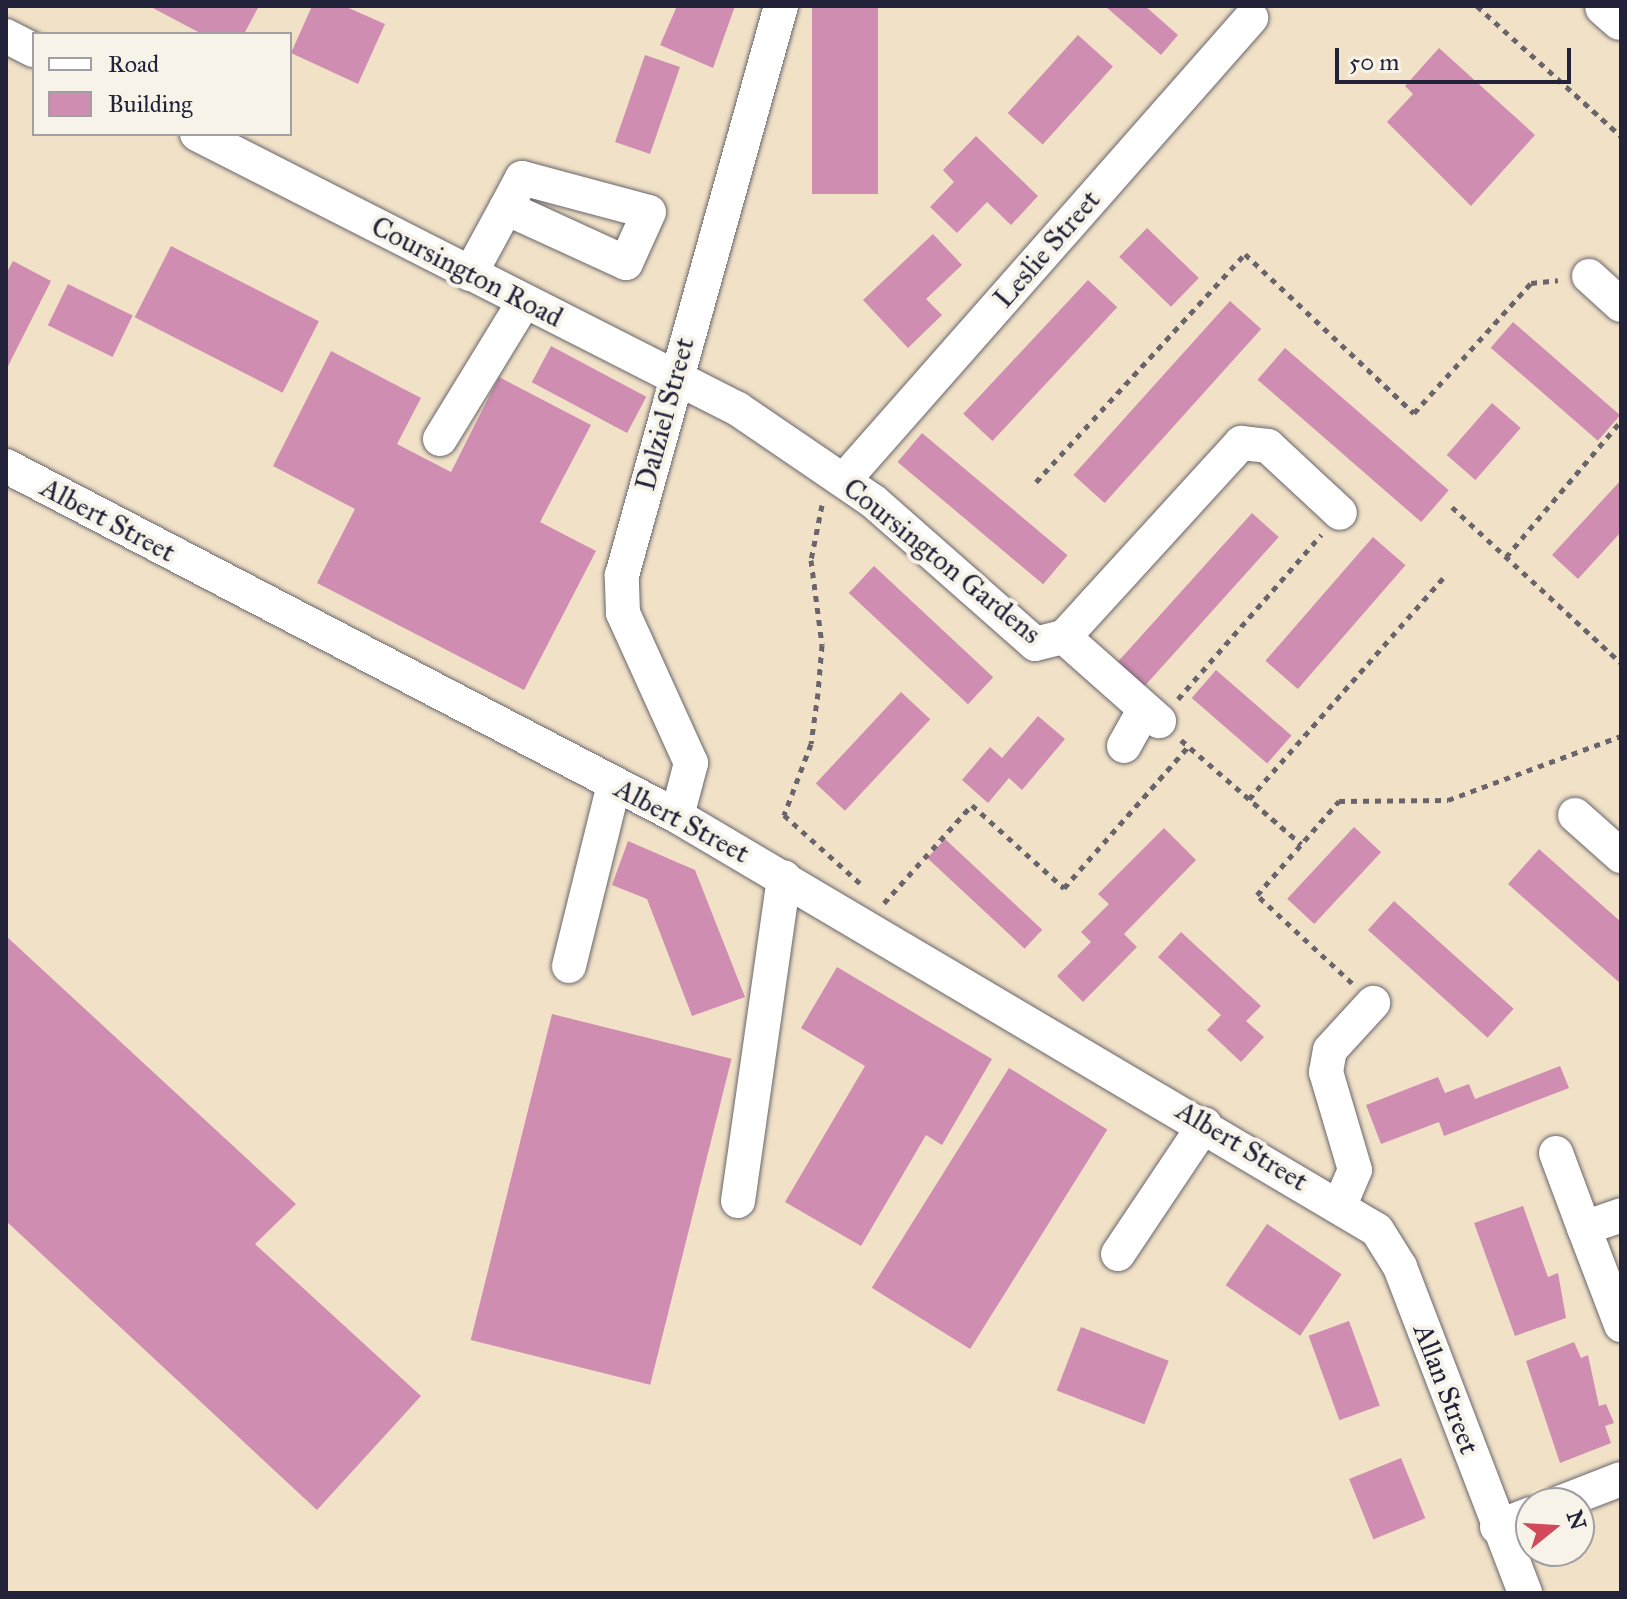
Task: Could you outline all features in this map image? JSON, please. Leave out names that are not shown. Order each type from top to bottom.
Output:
[{"type":"main road","points":[[1606,6],[1621,19]]},
{"type":"street","name":"Dalziel Street","points":[[677,816],[691,763],[623,613],[622,575],[675,375],[781,6]]},
{"type":"street","name":"Leslie Street","points":[[844,480],[1251,18]]},
{"type":"street","points":[[6,36],[32,49]]},
{"type":"street","name":"Coursington Road","points":[[201,136],[738,409]]},
{"type":"street","points":[[470,274],[506,208]]},
{"type":"street","points":[[1589,276],[1621,305]]},
{"type":"street","points":[[440,439],[524,302]]},
{"type":"street","name":"Coursington Gardens","points":[[738,409],[844,480],[1035,644],[1064,637],[1241,443],[1268,446],[1340,513]]},
{"type":"street","name":"Albert Street","points":[[6,466],[677,816],[784,877],[875,913],[1205,1124],[1340,1205]]},
{"type":"street","points":[[1064,637],[1152,716],[1124,746]]},
{"type":"street","points":[[569,966],[614,784]]},
{"type":"street","points":[[1575,815],[1621,856]]},
{"type":"street","points":[[738,1201],[784,877]]},
{"type":"street","points":[[1340,1205],[1355,1170],[1326,1072],[1330,1050],[1373,1003]]},
{"type":"street","points":[[1118,1254],[1205,1124]]},
{"type":"street","points":[[1556,1153],[1621,1325]]},
{"type":"street","name":"Allan Street","points":[[1340,1205],[1377,1230],[1400,1267],[1497,1527],[1525,1593]]},
{"type":"street","points":[[1584,1228],[1621,1215]]},
{"type":"street","points":[[1595,1489],[1621,1479]]},
{"type":"street","points":[[1497,1527],[1515,1520]]},
{"type":"path","points":[[1477,6],[1621,136]]},
{"type":"path","points":[[1036,482],[1245,254],[1414,413],[1531,283],[1589,276]]},
{"type":"path","points":[[1506,557],[1621,421]]},
{"type":"path","points":[[844,480],[818,509],[811,560],[822,645],[818,693],[811,744],[784,815],[875,913],[972,805],[1064,888],[1188,747]]},
{"type":"path","points":[[1452,507],[1621,663]]},
{"type":"path","points":[[1301,844],[1152,716],[1340,513]]},
{"type":"path","points":[[1249,799],[1443,578]]},
{"type":"path","points":[[1373,1003],[1257,895],[1339,801],[1448,800],[1621,736]]},
{"type":"building","points":[[149,6],[259,6],[245,32],[198,32]]},
{"type":"building","points":[[312,6],[344,6],[385,24],[358,84],[292,53]]},
{"type":"building","points":[[677,6],[735,6],[713,68],[660,45]]},
{"type":"building","points":[[812,6],[878,6],[878,194],[812,194]]},
{"type":"building","points":[[1105,6],[1145,6],[1178,35],[1161,55]]},
{"type":"building","points":[[1078,35],[1113,66],[1043,144],[1008,113]]},
{"type":"building","points":[[1439,48],[1535,135],[1471,206],[1387,122],[1413,94],[1405,86]]},
{"type":"building","points":[[645,55],[680,67],[650,154],[615,142]]},
{"type":"building","points":[[976,136],[1038,196],[1011,225],[987,202],[957,233],[930,207],[954,182],[943,170]]},
{"type":"building","points":[[1147,228],[1199,278],[1171,307],[1119,257]]},
{"type":"building","points":[[933,234],[962,265],[926,299],[942,315],[908,348],[863,300]]},
{"type":"building","points":[[171,246],[319,321],[283,393],[135,317]]},
{"type":"building","points":[[13,261],[51,281],[6,370],[6,274]]},
{"type":"building","points":[[1088,280],[1117,307],[992,441],[963,414]]},
{"type":"building","points":[[68,284],[133,316],[113,357],[48,325]]},
{"type":"building","points":[[1230,301],[1261,329],[1105,503],[1073,475]]},
{"type":"building","points":[[1513,322],[1620,415],[1598,441],[1491,348]]},
{"type":"building","points":[[551,346],[646,397],[627,433],[532,382]]},
{"type":"building","points":[[1285,348],[1449,490],[1421,522],[1257,380]]},
{"type":"building","points":[[331,351],[421,398],[397,444],[451,472],[499,377],[591,425],[540,522],[596,551],[524,690],[317,583],[355,509],[273,466]]},
{"type":"building","points":[[1492,403],[1521,428],[1475,480],[1447,455]]},
{"type":"building","points":[[922,433],[1068,555],[1043,584],[898,462]]},
{"type":"building","points":[[1621,480],[1621,532],[1578,579],[1552,555]]},
{"type":"building","points":[[1252,513],[1279,537],[1144,686],[1118,662]]},
{"type":"building","points":[[1373,537],[1405,565],[1298,689],[1265,661]]},
{"type":"building","points":[[874,566],[993,677],[968,704],[849,593]]},
{"type":"building","points":[[1216,670],[1291,736],[1267,764],[1192,698]]},
{"type":"building","points":[[901,692],[930,719],[845,811],[816,783]]},
{"type":"building","points":[[1038,716],[1065,739],[1022,790],[1009,778],[988,803],[962,780],[990,747],[1002,758]]},
{"type":"building","points":[[1354,827],[1381,852],[1314,924],[1287,899]]},
{"type":"building","points":[[1164,828],[1196,860],[1124,934],[1137,947],[1083,1002],[1057,976],[1091,942],[1081,932],[1109,904],[1098,894]]},
{"type":"building","points":[[945,839],[1042,930],[1025,949],[927,858]]},
{"type":"building","points":[[628,841],[695,870],[745,997],[692,1016],[647,899],[612,885]]},
{"type":"building","points":[[1539,849],[1621,922],[1621,984],[1508,884]]},
{"type":"building","points":[[1394,901],[1514,1009],[1488,1038],[1368,930]]},
{"type":"building","points":[[1181,932],[1261,1006],[1246,1021],[1264,1037],[1241,1062],[1207,1030],[1221,1015],[1158,957]]},
{"type":"building","points":[[6,936],[296,1204],[255,1244],[421,1396],[317,1510],[6,1221]]},
{"type":"building","points":[[837,967],[992,1059],[942,1145],[926,1135],[861,1246],[785,1202],[865,1066],[801,1028]]},
{"type":"building","points":[[552,1014],[732,1059],[650,1385],[471,1340]]},
{"type":"building","points":[[1560,1066],[1569,1088],[1444,1136],[1439,1122],[1381,1144],[1366,1105],[1438,1077],[1445,1093],[1469,1084],[1475,1099]]},
{"type":"building","points":[[1009,1068],[1107,1129],[970,1349],[872,1288]]},
{"type":"building","points":[[1523,1206],[1548,1277],[1558,1273],[1566,1318],[1515,1336],[1474,1223]]},
{"type":"building","points":[[1267,1224],[1342,1274],[1300,1336],[1226,1285]]},
{"type":"building","points":[[1349,1321],[1380,1406],[1339,1420],[1309,1336]]},
{"type":"building","points":[[1081,1327],[1169,1361],[1144,1424],[1057,1390]]},
{"type":"building","points":[[1574,1342],[1581,1358],[1588,1355],[1599,1406],[1606,1404],[1614,1423],[1605,1426],[1611,1443],[1560,1463],[1526,1361]]},
{"type":"building","points":[[1401,1458],[1425,1518],[1373,1539],[1349,1479]]}]
